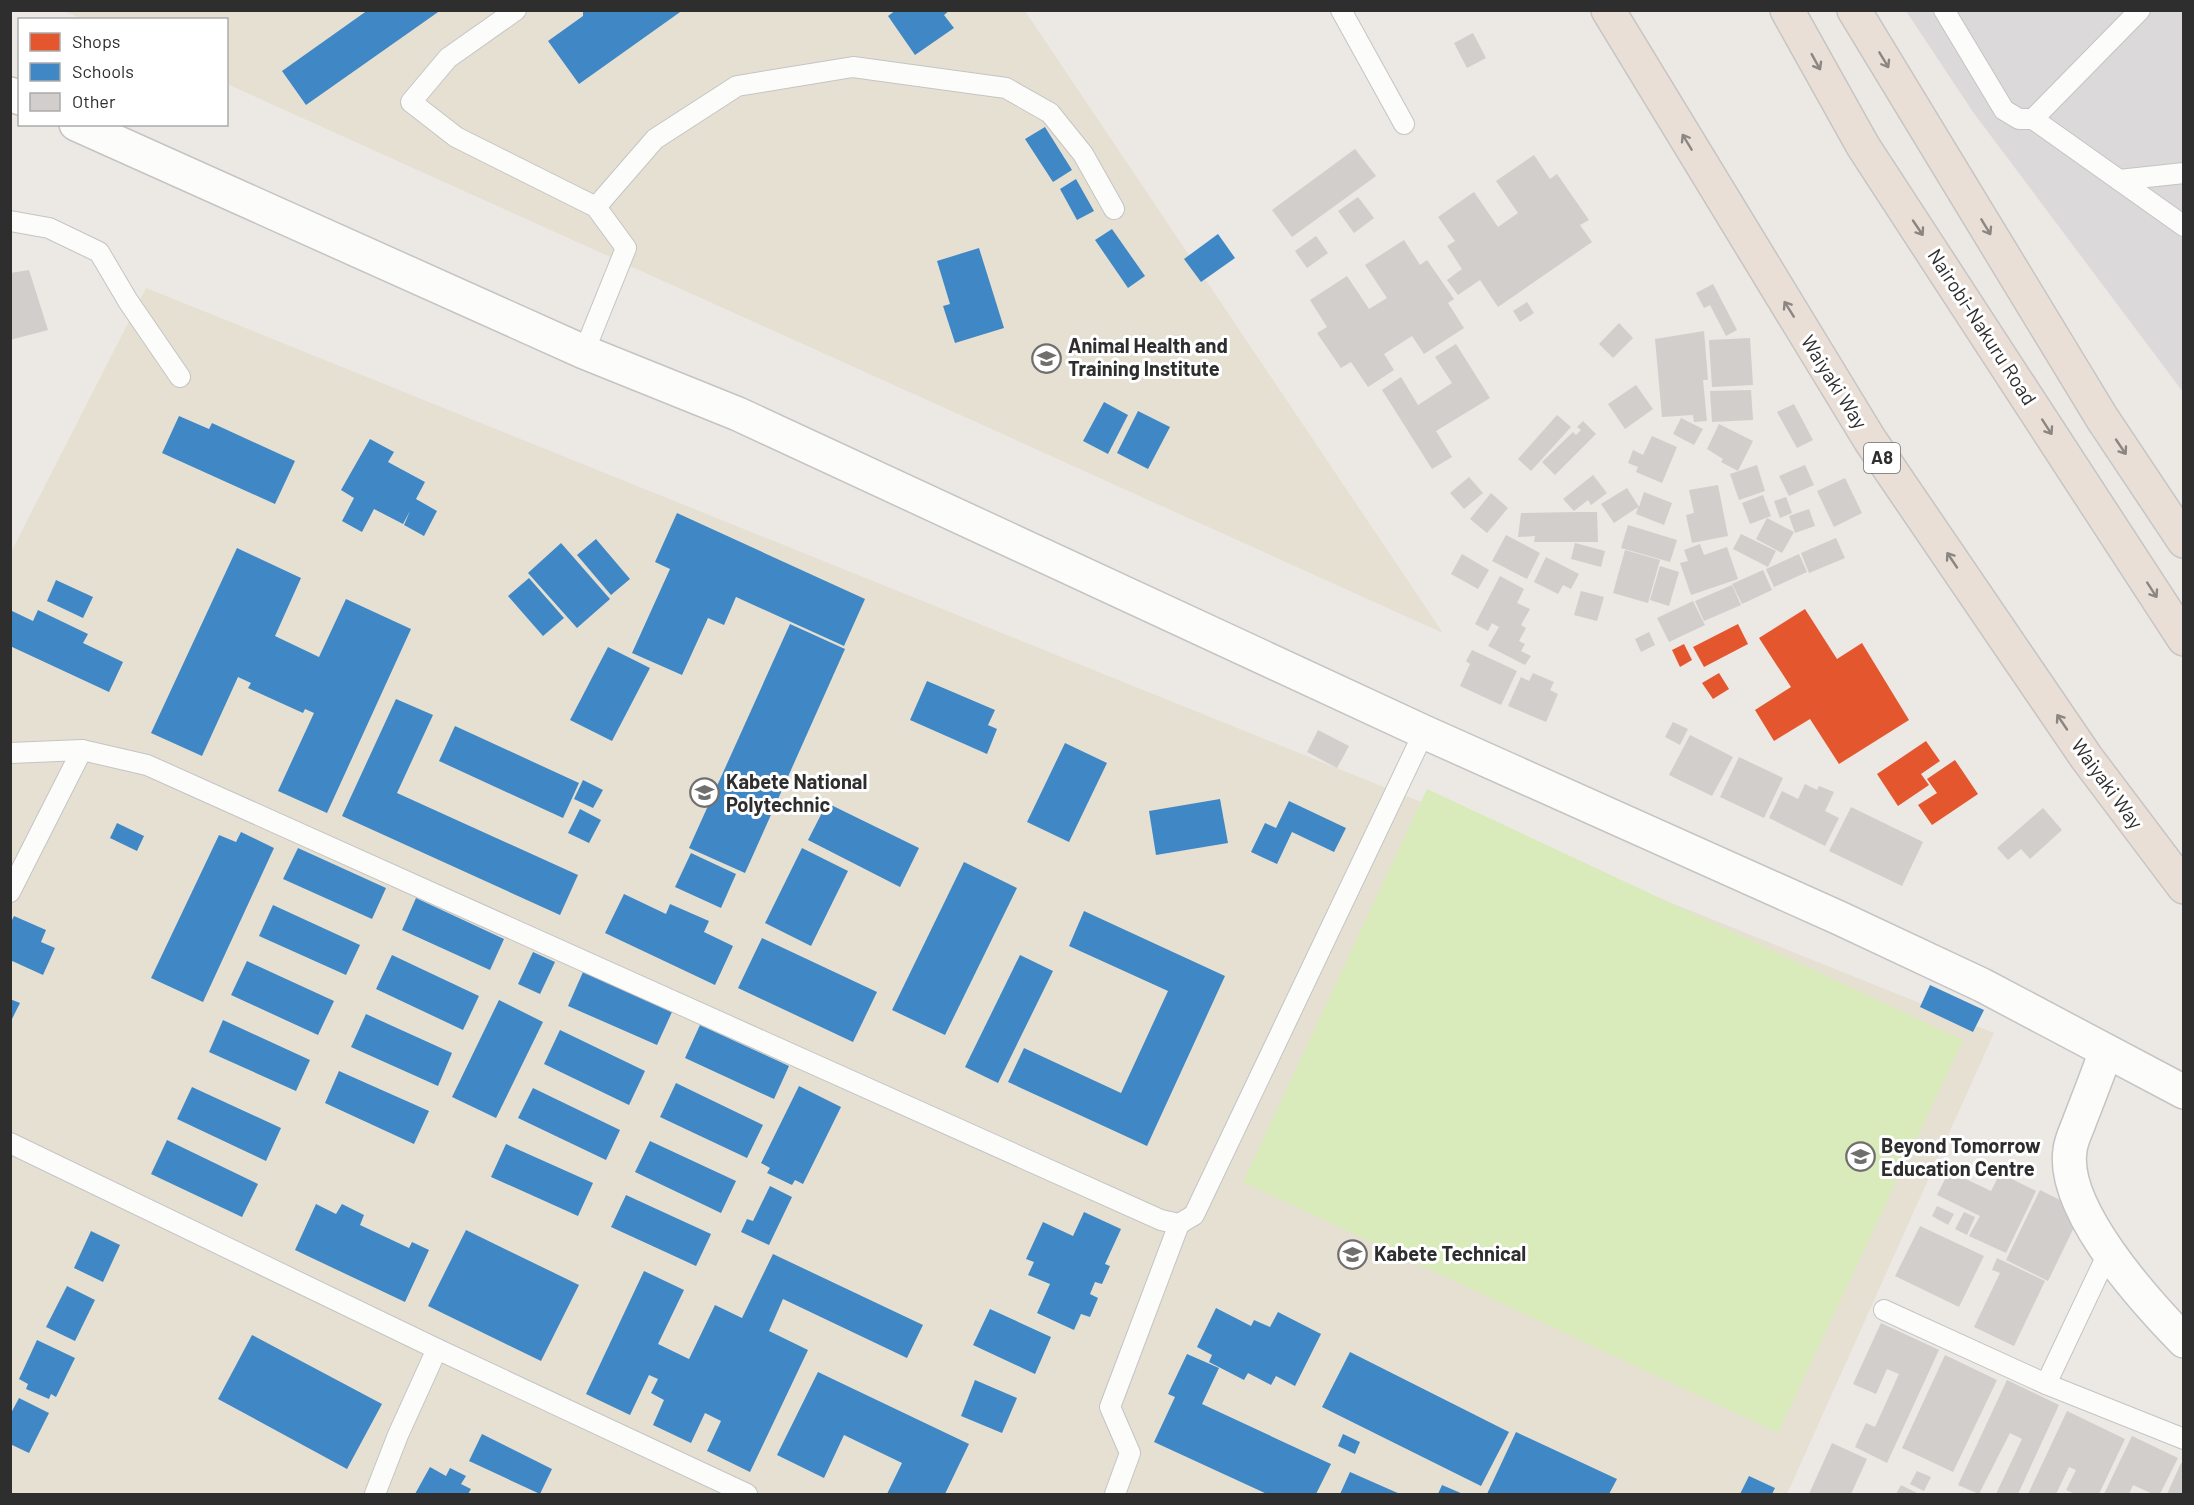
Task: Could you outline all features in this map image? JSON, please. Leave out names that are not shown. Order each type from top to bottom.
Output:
[{"type":"highway","name":"Waiyaki Way","points":[[1608,10],[1870,440],[2086,758],[2184,887]]},
{"type":"highway","name":"Nairobi-Nakuru Road","points":[[1787,10],[1863,146],[2184,639]]},
{"type":"highway","points":[[1854,10],[2102,418],[2184,540]]},
{"type":"street","points":[[80,126],[584,352],[749,419],[1424,732],[1982,985],[2184,1092]]},
{"type":"street","points":[[2106,1051],[2070,1148],[2068,1171],[2081,1205],[2109,1251],[2142,1298],[2184,1341]]},
{"type":"lane","points":[[516,10],[448,58],[411,102],[456,136],[596,207],[626,248],[584,352]]},
{"type":"lane","points":[[1341,10],[1404,124]]},
{"type":"lane","points":[[1944,10],[2004,110],[2019,119],[2032,119],[2184,226]]},
{"type":"lane","points":[[2032,119],[2140,10]]},
{"type":"lane","points":[[596,207],[654,139],[736,86],[853,67],[1006,88],[1050,113],[1083,154],[1114,209]]},
{"type":"lane","points":[[2119,180],[2184,173]]},
{"type":"lane","points":[[10,221],[50,228],[99,252],[128,301],[180,377]]},
{"type":"lane","points":[[1115,1494],[1130,1453],[1110,1407],[1179,1224],[1194,1215],[1424,732]]},
{"type":"lane","points":[[10,753],[82,750],[147,765],[1150,1215],[1179,1224]]},
{"type":"lane","points":[[10,892],[82,750]]},
{"type":"lane","points":[[10,1143],[437,1349],[747,1494]]},
{"type":"lane","points":[[2046,1384],[2109,1251]]},
{"type":"lane","points":[[1884,1310],[2046,1384],[2184,1439]]},
{"type":"lane","points":[[375,1494],[398,1435],[437,1349]]},
{"type":"shaded area","name":"Animal Health and Training Institute","points":[[63,11],[1025,11],[1443,633],[228,84],[228,18],[80,18]]},
{"type":"shaded area","points":[[1906,11],[2183,11],[2183,392],[1973,112]]},
{"type":"shaded area","name":"Kabete National Polytechnic","points":[[146,288],[1994,1033],[1787,1494],[11,1494],[10,554]]},
{"type":"green space","points":[[1427,789],[1963,1040],[1778,1433],[1243,1182]]},
{"type":"building: Shops","points":[[1805,609],[1837,659],[1862,643],[1909,720],[1839,764],[1810,719],[1774,741],[1755,710],[1791,687],[1759,638]]},
{"type":"building: Shops","points":[[1738,624],[1748,644],[1704,667],[1693,647]]},
{"type":"building: Shops","points":[[1684,644],[1692,660],[1680,667],[1672,650]]},
{"type":"building: Shops","points":[[1719,673],[1729,689],[1713,699],[1702,683]]},
{"type":"building: Shops","points":[[1926,741],[1940,761],[1921,774],[1929,785],[1898,806],[1877,774]]},
{"type":"building: Shops","points":[[1955,760],[1978,794],[1932,825],[1918,805],[1937,793],[1927,779]]},
{"type":"building: Schools","points":[[368,10],[441,10],[306,105],[282,71]]},
{"type":"building: Schools","points":[[583,10],[683,10],[579,84],[548,41],[583,16]]},
{"type":"building: Schools","points":[[896,10],[950,10],[944,15],[954,28],[915,55],[888,16]]},
{"type":"building: Schools","points":[[1045,127],[1072,170],[1053,182],[1025,139]]},
{"type":"building: Schools","points":[[1076,179],[1094,211],[1077,220],[1060,189]]},
{"type":"building: Schools","points":[[1112,229],[1145,276],[1128,288],[1095,240]]},
{"type":"building: Schools","points":[[1218,234],[1235,258],[1201,282],[1184,259]]},
{"type":"building: Schools","points":[[979,248],[1004,328],[955,343],[943,306],[950,304],[937,261]]},
{"type":"building: Schools","points":[[1104,402],[1128,415],[1108,454],[1083,441]]},
{"type":"building: Schools","points":[[1138,411],[1170,427],[1148,469],[1117,453]]},
{"type":"building: Schools","points":[[179,416],[209,429],[212,423],[295,461],[275,504],[162,453]]},
{"type":"building: Schools","points":[[370,439],[394,452],[388,462],[425,482],[416,499],[437,511],[424,536],[404,525],[410,511],[403,524],[374,509],[362,532],[342,521],[354,498],[341,490]]},
{"type":"building: Schools","points":[[677,513],[865,599],[844,646],[736,597],[724,625],[708,618],[682,675],[632,653],[670,569],[655,562]]},
{"type":"building: Schools","points":[[596,539],[630,579],[611,595],[577,555]]},
{"type":"building: Schools","points":[[561,543],[610,599],[577,628],[528,573]]},
{"type":"building: Schools","points":[[237,548],[301,578],[275,636],[319,657],[346,599],[411,629],[327,813],[278,791],[314,713],[305,709],[303,713],[248,688],[251,683],[238,677],[202,756],[151,733]]},
{"type":"building: Schools","points":[[529,578],[564,618],[543,636],[508,596]]},
{"type":"building: Schools","points":[[56,580],[93,597],[83,618],[47,601]]},
{"type":"building: Schools","points":[[10,610],[33,621],[38,610],[88,634],[83,643],[123,662],[109,692],[10,646]]},
{"type":"building: Schools","points":[[790,624],[845,649],[745,873],[689,848]]},
{"type":"building: Schools","points":[[608,647],[650,668],[612,741],[570,720]]},
{"type":"building: Schools","points":[[927,681],[995,710],[988,725],[997,729],[987,754],[910,720]]},
{"type":"building: Schools","points":[[396,699],[433,715],[397,793],[578,875],[560,915],[342,816]]},
{"type":"building: Schools","points":[[455,726],[579,783],[563,818],[439,761]]},
{"type":"building: Schools","points":[[1065,743],[1107,763],[1069,842],[1027,822]]},
{"type":"building: Schools","points":[[583,780],[603,790],[593,808],[574,799]]},
{"type":"building: Schools","points":[[1220,799],[1228,843],[1156,855],[1149,811]]},
{"type":"building: Schools","points":[[1289,801],[1346,828],[1334,852],[1292,832],[1277,864],[1251,852],[1265,823],[1276,828]]},
{"type":"building: Schools","points":[[827,803],[919,848],[900,887],[808,840]]},
{"type":"building: Schools","points":[[580,809],[601,820],[589,843],[568,833]]},
{"type":"building: Schools","points":[[117,823],[144,836],[137,851],[110,838]]},
{"type":"building: Schools","points":[[241,832],[274,848],[203,1002],[151,978],[219,835],[236,842]]},
{"type":"building: Schools","points":[[298,848],[386,888],[372,919],[283,879]]},
{"type":"building: Schools","points":[[802,848],[848,871],[811,946],[765,923]]},
{"type":"building: Schools","points":[[691,853],[736,874],[721,908],[675,887]]},
{"type":"building: Schools","points":[[964,862],[1017,888],[945,1035],[892,1010]]},
{"type":"building: Schools","points":[[624,894],[666,914],[670,904],[709,921],[704,932],[733,946],[715,985],[605,933]]},
{"type":"building: Schools","points":[[416,898],[504,939],[490,970],[402,930]]},
{"type":"building: Schools","points":[[273,905],[360,945],[346,975],[259,936]]},
{"type":"building: Schools","points":[[1084,911],[1225,976],[1147,1146],[1008,1082],[1024,1048],[1121,1093],[1168,991],[1069,946]]},
{"type":"building: Schools","points":[[14,916],[46,930],[41,942],[55,948],[43,975],[10,960],[10,924]]},
{"type":"building: Schools","points":[[762,938],[877,992],[853,1042],[738,988]]},
{"type":"building: Schools","points":[[533,952],[555,962],[540,994],[518,984]]},
{"type":"building: Schools","points":[[392,955],[479,996],[463,1030],[376,989]]},
{"type":"building: Schools","points":[[1020,955],[1053,971],[998,1083],[965,1067]]},
{"type":"building: Schools","points":[[247,961],[334,1001],[318,1035],[231,995]]},
{"type":"building: Schools","points":[[583,972],[672,1012],[657,1045],[568,1006]]},
{"type":"building: Schools","points":[[1930,985],[1984,1010],[1973,1032],[1920,1007]]},
{"type":"building: Schools","points":[[10,999],[20,1003],[10,1023]]},
{"type":"building: Schools","points":[[499,1000],[543,1022],[496,1118],[452,1097]]},
{"type":"building: Schools","points":[[366,1014],[452,1053],[438,1086],[351,1047]]},
{"type":"building: Schools","points":[[223,1020],[310,1060],[296,1091],[209,1052]]},
{"type":"building: Schools","points":[[700,1025],[789,1066],[774,1099],[685,1058]]},
{"type":"building: Schools","points":[[560,1030],[645,1071],[629,1105],[544,1064]]},
{"type":"building: Schools","points":[[339,1071],[429,1111],[414,1144],[325,1103]]},
{"type":"building: Schools","points":[[676,1083],[763,1125],[747,1158],[660,1117]]},
{"type":"building: Schools","points":[[799,1086],[841,1107],[803,1184],[795,1180],[792,1185],[767,1173],[770,1168],[761,1163]]},
{"type":"building: Schools","points":[[192,1087],[281,1128],[266,1161],[177,1119]]},
{"type":"building: Schools","points":[[533,1088],[620,1130],[606,1160],[518,1118]]},
{"type":"building: Schools","points":[[167,1140],[258,1184],[242,1217],[151,1174]]},
{"type":"building: Schools","points":[[650,1141],[736,1181],[721,1213],[635,1172]]},
{"type":"building: Schools","points":[[506,1144],[593,1183],[578,1216],[491,1177]]},
{"type":"building: Schools","points":[[770,1186],[792,1197],[769,1245],[741,1232],[747,1219],[753,1221]]},
{"type":"building: Schools","points":[[626,1195],[711,1234],[696,1266],[611,1227]]},
{"type":"building: Schools","points":[[316,1204],[336,1214],[342,1204],[364,1215],[360,1225],[409,1248],[412,1242],[429,1250],[405,1302],[295,1250]]},
{"type":"building: Schools","points":[[1084,1212],[1121,1229],[1105,1264],[1110,1266],[1102,1284],[1095,1282],[1090,1294],[1098,1298],[1090,1317],[1081,1314],[1074,1330],[1037,1313],[1050,1284],[1028,1275],[1034,1262],[1026,1259],[1043,1222],[1073,1236]]},
{"type":"building: Schools","points":[[466,1230],[579,1285],[541,1361],[428,1306]]},
{"type":"building: Schools","points":[[91,1231],[120,1245],[103,1282],[74,1268]]},
{"type":"building: Schools","points":[[773,1254],[923,1325],[907,1358],[783,1299],[769,1331],[808,1350],[750,1472],[707,1451],[721,1421],[705,1413],[691,1443],[653,1425],[664,1400],[651,1393],[658,1379],[649,1375],[630,1415],[586,1394],[644,1271],[684,1290],[658,1344],[689,1359],[715,1305],[742,1318]]},
{"type":"building: Schools","points":[[67,1286],[95,1300],[75,1341],[46,1327]]},
{"type":"building: Schools","points":[[1216,1308],[1251,1326],[1254,1320],[1270,1327],[1278,1312],[1321,1334],[1295,1386],[1276,1376],[1271,1385],[1248,1373],[1244,1380],[1209,1362],[1212,1355],[1197,1347]]},
{"type":"building: Schools","points":[[990,1309],[1051,1337],[1035,1374],[973,1345]]},
{"type":"building: Schools","points":[[252,1335],[382,1404],[347,1469],[218,1399]]},
{"type":"building: Schools","points":[[37,1340],[75,1358],[56,1397],[51,1394],[49,1399],[26,1389],[28,1384],[19,1379]]},
{"type":"building: Schools","points":[[1350,1352],[1509,1432],[1481,1486],[1322,1407]]},
{"type":"building: Schools","points":[[1187,1354],[1219,1368],[1202,1404],[1331,1464],[1316,1494],[1267,1494],[1154,1442],[1175,1397],[1168,1394]]},
{"type":"building: Schools","points":[[818,1372],[969,1444],[945,1494],[887,1494],[902,1463],[844,1435],[824,1478],[777,1455]]},
{"type":"building: Schools","points":[[975,1380],[1017,1398],[1002,1433],[961,1416]]},
{"type":"building: Schools","points":[[19,1398],[49,1413],[29,1453],[10,1444],[10,1415]]},
{"type":"building: Schools","points":[[1516,1432],[1617,1479],[1609,1494],[1487,1494]]},
{"type":"building: Schools","points":[[482,1434],[552,1469],[540,1494],[469,1461]]},
{"type":"building: Schools","points":[[1343,1434],[1360,1442],[1355,1454],[1338,1446]]},
{"type":"building: Schools","points":[[430,1467],[446,1476],[450,1468],[466,1476],[461,1484],[471,1489],[468,1494],[415,1494]]},
{"type":"building: Schools","points":[[1350,1472],[1400,1494],[1340,1494]]},
{"type":"building: Schools","points":[[1749,1476],[1775,1488],[1772,1494],[1740,1494]]},
{"type":"building: Schools","points":[[1442,1485],[1463,1494],[1438,1494]]},
{"type":"building: Other","points":[[1473,33],[1486,58],[1467,68],[1454,43]]},
{"type":"building: Other","points":[[1355,149],[1376,176],[1292,237],[1272,210]]},
{"type":"building: Other","points":[[1534,155],[1550,179],[1557,174],[1589,220],[1580,225],[1592,242],[1498,307],[1480,280],[1458,295],[1447,280],[1462,269],[1447,246],[1455,241],[1438,217],[1474,192],[1498,227],[1518,213],[1496,181]]},
{"type":"building: Other","points":[[1358,197],[1374,218],[1354,233],[1338,211]]},
{"type":"building: Other","points":[[1316,236],[1328,253],[1307,268],[1295,251]]},
{"type":"building: Other","points":[[1404,240],[1420,265],[1427,260],[1454,299],[1448,303],[1464,328],[1424,354],[1412,336],[1384,354],[1394,370],[1368,387],[1351,362],[1341,368],[1317,333],[1327,327],[1310,300],[1347,276],[1369,309],[1387,298],[1365,265]]},
{"type":"building: Other","points":[[29,270],[48,330],[10,340],[10,273]]},
{"type":"building: Other","points":[[1713,284],[1737,330],[1726,336],[1710,305],[1704,308],[1696,293]]},
{"type":"building: Other","points":[[1527,302],[1534,313],[1520,322],[1513,311]]},
{"type":"building: Other","points":[[1619,323],[1633,338],[1613,358],[1599,344]]},
{"type":"building: Other","points":[[1704,331],[1708,380],[1703,380],[1707,421],[1694,422],[1693,415],[1662,417],[1655,339]]},
{"type":"building: Other","points":[[1750,338],[1753,385],[1712,387],[1709,340]]},
{"type":"building: Other","points":[[1456,344],[1490,398],[1436,431],[1452,457],[1432,469],[1382,390],[1401,377],[1418,405],[1452,383],[1435,357]]},
{"type":"building: Other","points":[[1636,385],[1653,409],[1625,429],[1608,404]]},
{"type":"building: Other","points":[[1751,390],[1753,420],[1712,422],[1710,391]]},
{"type":"building: Other","points":[[1794,404],[1813,440],[1797,448],[1777,412]]},
{"type":"building: Other","points":[[1557,415],[1571,427],[1531,471],[1518,459]]},
{"type":"building: Other","points":[[1681,418],[1703,429],[1694,445],[1673,434]]},
{"type":"building: Other","points":[[1583,421],[1596,434],[1555,475],[1542,462],[1573,432],[1576,435],[1581,430],[1577,427]]},
{"type":"building: Other","points":[[1719,424],[1753,441],[1738,471],[1721,462],[1723,459],[1707,449]]},
{"type":"building: Other","points":[[1652,436],[1677,447],[1662,483],[1636,472],[1638,467],[1628,463],[1633,450],[1643,455]]},
{"type":"building: Other","points":[[1757,465],[1765,491],[1739,500],[1730,474]]},
{"type":"building: Other","points":[[1805,465],[1814,485],[1789,496],[1779,476]]},
{"type":"building: Other","points":[[1593,475],[1607,493],[1591,505],[1588,500],[1574,511],[1563,499]]},
{"type":"building: Other","points":[[1469,477],[1483,493],[1464,509],[1450,493]]},
{"type":"building: Other","points":[[1845,478],[1862,513],[1834,527],[1817,491]]},
{"type":"building: Other","points":[[1718,485],[1728,536],[1692,543],[1686,515],[1694,513],[1689,490]]},
{"type":"building: Other","points":[[1627,488],[1639,507],[1644,492],[1672,503],[1664,525],[1636,514],[1638,507],[1614,523],[1601,504]]},
{"type":"building: Other","points":[[1491,493],[1508,508],[1487,533],[1470,519]]},
{"type":"building: Other","points":[[1763,495],[1771,516],[1750,524],[1742,503]]},
{"type":"building: Other","points":[[1786,497],[1792,513],[1780,518],[1774,501]]},
{"type":"building: Other","points":[[1809,509],[1815,526],[1795,533],[1789,516]]},
{"type":"building: Other","points":[[1597,512],[1598,542],[1534,542],[1535,536],[1518,537],[1521,513]]},
{"type":"building: Other","points":[[1767,518],[1794,532],[1782,553],[1756,539]]},
{"type":"building: Other","points":[[1628,525],[1677,540],[1670,562],[1621,548]]},
{"type":"building: Other","points":[[1741,534],[1776,551],[1768,567],[1733,549]]},
{"type":"building: Other","points":[[1506,535],[1540,553],[1527,579],[1492,561]]},
{"type":"building: Other","points":[[1836,538],[1845,558],[1809,573],[1801,553]]},
{"type":"building: Other","points":[[1575,543],[1605,551],[1601,567],[1571,559]]},
{"type":"building: Other","points":[[1700,544],[1704,555],[1727,547],[1738,579],[1691,595],[1680,563],[1688,561],[1684,550]]},
{"type":"building: Other","points":[[1625,550],[1660,560],[1648,603],[1613,593]]},
{"type":"building: Other","points":[[1462,554],[1489,570],[1478,589],[1451,574]]},
{"type":"building: Other","points":[[1799,554],[1807,572],[1774,587],[1766,569]]},
{"type":"building: Other","points":[[1546,557],[1579,574],[1571,589],[1563,585],[1558,594],[1534,582]]},
{"type":"building: Other","points":[[1660,566],[1679,572],[1669,606],[1650,600]]},
{"type":"building: Other","points":[[1763,570],[1772,590],[1742,604],[1732,584]]},
{"type":"building: Other","points":[[1500,576],[1524,589],[1517,603],[1530,609],[1521,625],[1526,628],[1519,641],[1525,644],[1521,651],[1531,656],[1525,665],[1488,646],[1499,627],[1492,623],[1488,631],[1475,624]]},
{"type":"building: Other","points":[[1732,585],[1741,605],[1704,621],[1695,601]]},
{"type":"building: Other","points":[[1581,591],[1604,597],[1597,621],[1574,615]]},
{"type":"building: Other","points":[[1693,601],[1705,625],[1669,642],[1657,618]]},
{"type":"building: Other","points":[[1649,632],[1655,645],[1641,652],[1635,639]]},
{"type":"building: Other","points":[[1472,650],[1517,671],[1501,705],[1460,686],[1470,664],[1466,661]]},
{"type":"building: Other","points":[[1533,673],[1554,682],[1550,690],[1558,694],[1546,722],[1508,706],[1521,677],[1529,681]]},
{"type":"building: Other","points":[[1673,722],[1688,729],[1680,745],[1665,737]]},
{"type":"building: Other","points":[[1318,730],[1349,746],[1337,768],[1307,752]]},
{"type":"building: Other","points":[[1690,735],[1733,757],[1712,796],[1669,775]]},
{"type":"building: Other","points":[[1739,757],[1783,778],[1764,818],[1720,797]]},
{"type":"building: Other","points":[[1805,784],[1817,790],[1819,786],[1834,792],[1825,811],[1839,818],[1825,846],[1769,818],[1782,791],[1798,799]]},
{"type":"building: Other","points":[[1851,807],[1923,842],[1902,886],[1829,851]]},
{"type":"building: Other","points":[[2043,808],[2062,830],[2030,859],[2021,849],[2008,860],[1997,848]]},
{"type":"building: Other","points":[[1949,1171],[1991,1191],[2000,1173],[2036,1191],[2006,1253],[1969,1236],[1980,1216],[1937,1195]]},
{"type":"building: Other","points":[[2040,1190],[2082,1211],[2048,1281],[2006,1260]]},
{"type":"building: Other","points":[[1937,1206],[1954,1214],[1948,1225],[1932,1216]]},
{"type":"building: Other","points":[[1964,1212],[1975,1217],[1967,1235],[1955,1229]]},
{"type":"building: Other","points":[[1920,1226],[1984,1256],[1959,1307],[1895,1276]]},
{"type":"building: Other","points":[[1997,1258],[2045,1281],[2014,1346],[1974,1327],[2000,1273],[1992,1270]]},
{"type":"building: Other","points":[[1881,1323],[1939,1350],[1887,1463],[1855,1447],[1866,1423],[1875,1427],[1899,1374],[1887,1369],[1876,1394],[1853,1384]]},
{"type":"building: Other","points":[[1945,1355],[1997,1380],[1953,1472],[1902,1448]]},
{"type":"building: Other","points":[[2007,1380],[2059,1405],[2018,1494],[1996,1494],[2022,1439],[2010,1433],[1979,1494],[1958,1485]]},
{"type":"building: Other","points":[[2067,1411],[2125,1439],[2099,1494],[2075,1494],[2066,1490],[2076,1470],[2069,1467],[2056,1494],[2028,1494]]},
{"type":"building: Other","points":[[2132,1436],[2178,1458],[2160,1494],[2153,1494],[2133,1485],[2129,1494],[2104,1494]]},
{"type":"building: Other","points":[[1832,1443],[1867,1459],[1851,1494],[1809,1494]]},
{"type":"building: Other","points":[[2181,1463],[2184,1464],[2184,1494],[2167,1494]]},
{"type":"building: Other","points":[[1917,1471],[1931,1477],[1924,1491],[1910,1484]]},
{"type":"building: Other","points":[[1901,1485],[1919,1494],[1896,1494]]},
{"type":"place","name":"Animal Health and Training Institute","points":[[1047,358]]},
{"type":"place","name":"Kabete National Polytechnic","points":[[705,793]]},
{"type":"place","name":"Beyond Tomorrow Education Centre","points":[[1860,1157]]},
{"type":"place","name":"Kabete Technical","points":[[1353,1254]]}]
